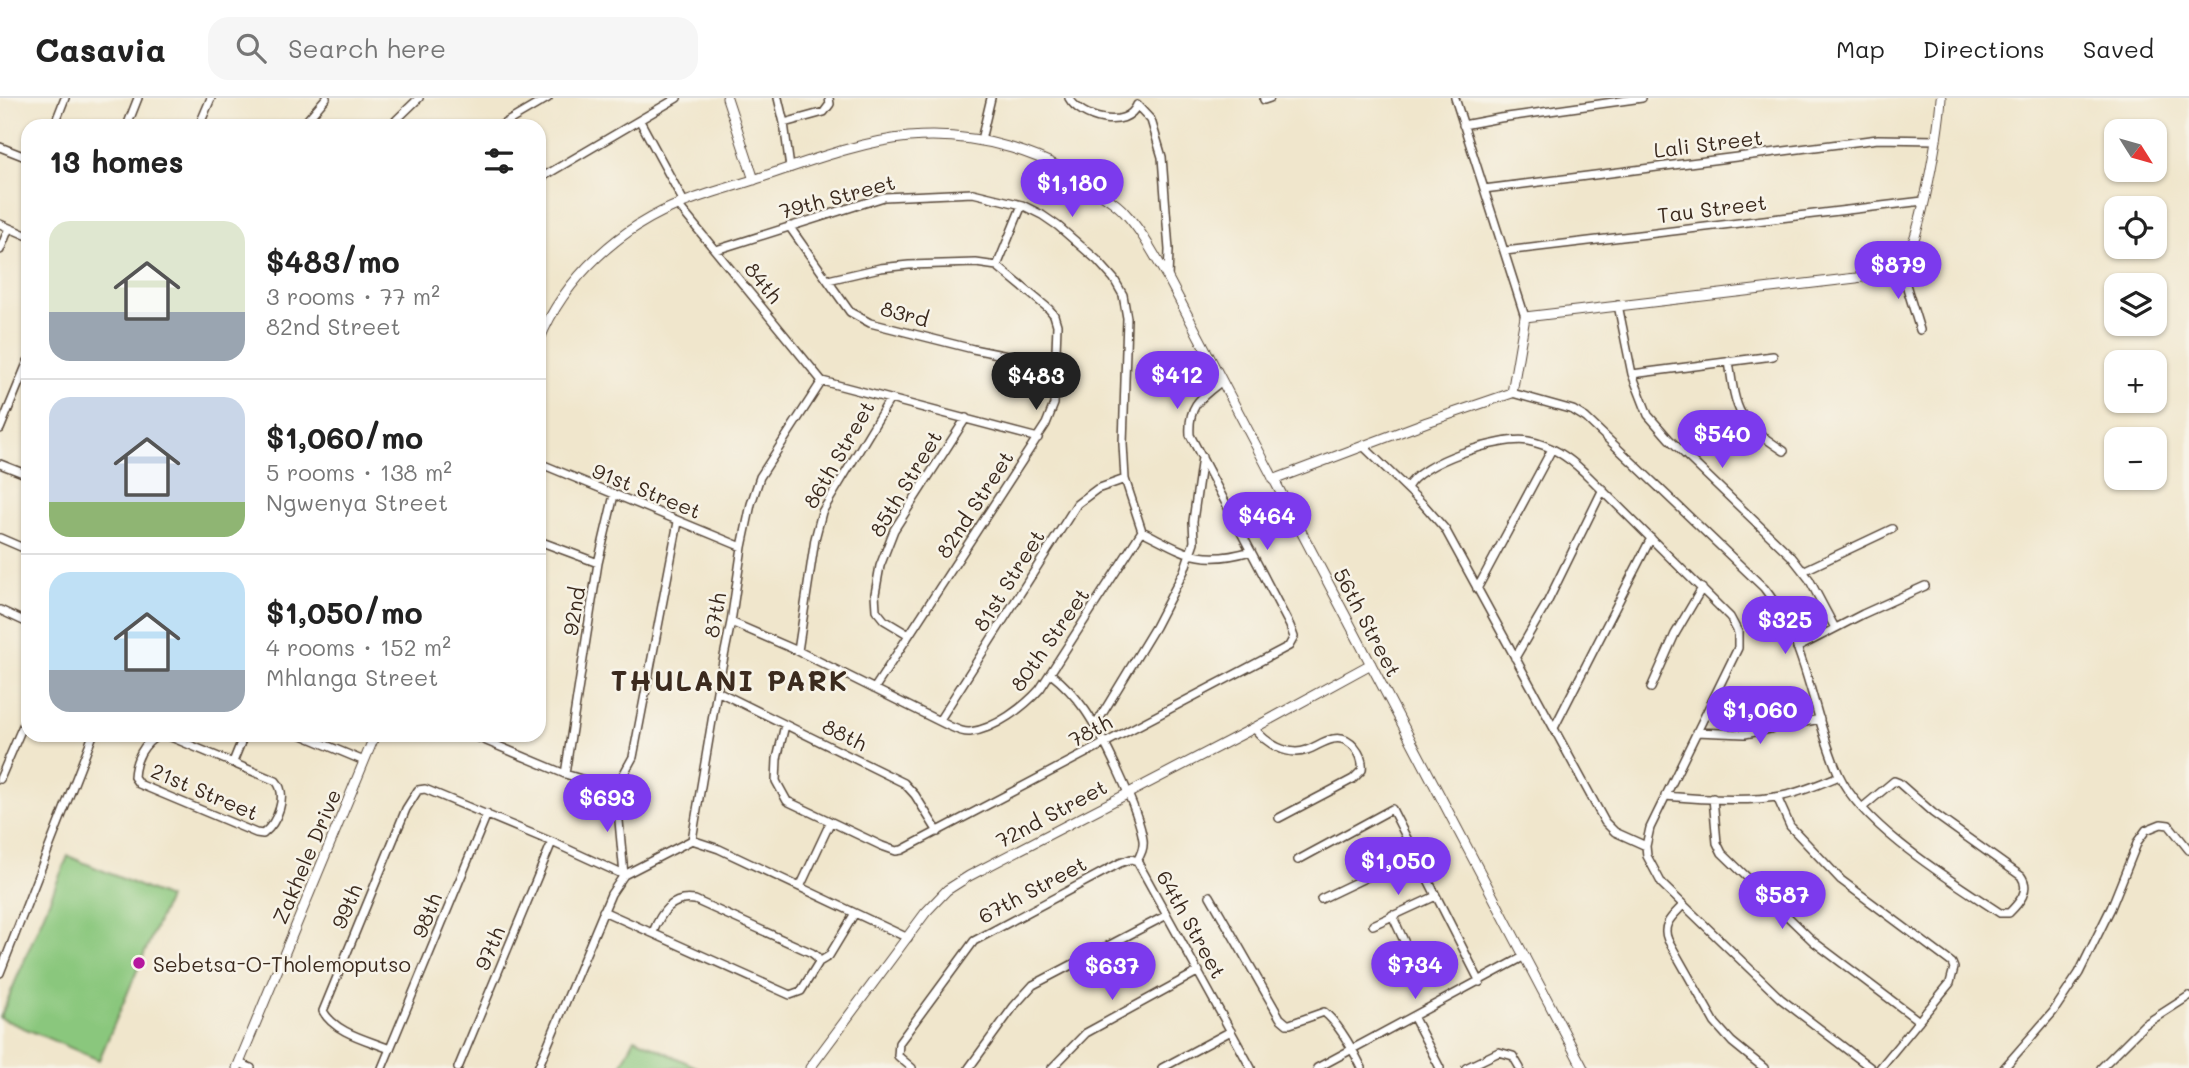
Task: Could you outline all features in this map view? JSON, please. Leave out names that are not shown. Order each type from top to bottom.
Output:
[{"type":"street","points":[[57,119],[65,98]]},
{"type":"street","points":[[130,119],[138,98]]},
{"type":"street","points":[[202,119],[211,98]]},
{"type":"street","points":[[308,119],[326,98]]},
{"type":"street","points":[[397,119],[419,98]]},
{"type":"street","points":[[510,119],[535,101],[548,98]]},
{"type":"street","points":[[546,175],[677,98]]},
{"type":"street","points":[[546,328],[556,309],[588,267],[620,237],[681,203],[754,180],[727,98]]},
{"type":"street","points":[[778,98],[790,168]]},
{"type":"street","points":[[784,123],[824,112],[830,104],[829,98]]},
{"type":"street","points":[[981,140],[991,98]]},
{"type":"street","points":[[1069,98],[1077,108],[1107,119],[1127,117],[1132,114],[1137,102],[1151,120],[1162,158],[1169,250],[1168,278]]},
{"type":"street","points":[[1455,98],[1525,317],[1512,393]]},
{"type":"street","points":[[1464,125],[1642,98]]},
{"type":"street","points":[[1525,317],[1856,278],[1881,274],[1900,265],[1911,248],[1923,201],[1936,140],[1941,98]]},
{"type":"street","name":"84th","points":[[640,121],[681,203],[822,380]]},
{"type":"street","name":"56th Street","points":[[754,180],[866,145],[902,138],[981,140],[1046,159],[1096,189],[1123,211],[1168,278],[1583,1068]]},
{"type":"street","name":"Lali Street","points":[[1484,189],[1867,141],[1936,140]]},
{"type":"street","points":[[0,147],[21,155]]},
{"type":"street","name":"79th Street","points":[[716,250],[884,197],[900,195],[973,193],[1022,205],[1042,215],[1097,260],[1114,279],[1123,295],[1127,318],[1123,444],[1125,479],[1142,531]]},
{"type":"street","name":"Tau Street","points":[[1505,251],[1923,201]]},
{"type":"street","points":[[828,279],[909,265],[997,265],[1022,205]]},
{"type":"street","points":[[0,224],[21,233]]},
{"type":"street","name":"83rd","points":[[789,226],[850,312],[870,323],[973,349],[1057,366]]},
{"type":"street","points":[[0,250],[9,228]]},
{"type":"street","name":"82nd Street","points":[[874,689],[1038,438],[1054,404],[1057,326],[1054,315],[997,265]]},
{"type":"street","points":[[1900,265],[1920,330]]},
{"type":"street","points":[[1618,305],[1632,374],[1644,407],[1661,431],[1779,542],[1803,571],[1835,628]]},
{"type":"street","points":[[1632,374],[1773,355]]},
{"type":"street","points":[[1729,361],[1734,401],[1739,412],[1756,432],[1784,452]]},
{"type":"street","points":[[0,429],[21,378]]},
{"type":"street","points":[[822,380],[1038,438]]},
{"type":"street","name":"87th","points":[[692,840],[751,505],[760,477],[822,380]]},
{"type":"street","name":"78th","points":[[785,725],[776,771],[776,781],[781,794],[794,806],[896,851],[938,832],[1292,644],[1294,638],[1290,626],[1190,435],[1190,415],[1195,403],[1222,381]]},
{"type":"street","points":[[1273,480],[1512,393],[1573,410],[1592,422],[1764,588],[1776,604],[1809,677],[1839,776],[1863,807],[1899,843],[2000,913],[2009,913],[2025,892],[2021,876],[1933,813],[1899,783],[1894,781],[1863,807]]},
{"type":"street","name":"86th Street","points":[[798,651],[815,539],[822,512],[890,399]]},
{"type":"street","name":"85th Street","points":[[909,635],[884,620],[876,610],[875,594],[880,566],[894,530],[966,418]]},
{"type":"street","points":[[1407,488],[1420,472],[1440,460],[1500,442],[1520,440],[1552,449],[1574,463],[1603,489],[1735,624],[1739,639],[1731,667],[1650,828],[1646,846],[1650,865],[1656,876],[1684,905],[1790,1006],[1871,1068]]},
{"type":"street","points":[[1363,446],[1445,529],[1605,822],[1615,832],[1646,846]]},
{"type":"street","points":[[1477,589],[1552,449]]},
{"type":"street","points":[[1095,726],[1177,587],[1195,532],[1193,521],[1202,456]]},
{"type":"street","points":[[0,464],[21,472]]},
{"type":"street","name":"91st Street","points":[[546,467],[742,547]]},
{"type":"street","name":"81st Street","points":[[939,721],[1077,504],[1097,489],[1125,479]]},
{"type":"street","points":[[1515,658],[1547,603],[1603,489]]},
{"type":"street","name":"92nd","points":[[565,774],[598,563],[614,495]]},
{"type":"street","points":[[607,787],[622,778],[633,757],[678,522]]},
{"type":"street","points":[[1803,571],[1892,529]]},
{"type":"street","points":[[1142,531],[1190,554],[1219,559],[1251,551]]},
{"type":"street","name":"80th Street","points":[[731,622],[967,732],[1026,705],[1051,674],[1142,531]]},
{"type":"street","points":[[0,538],[21,547]]},
{"type":"street","points":[[1554,728],[1651,538]]},
{"type":"street","points":[[546,544],[598,563]]},
{"type":"street","points":[[1797,648],[1925,586]]},
{"type":"street","points":[[1651,688],[1675,634],[1702,588]]},
{"type":"street","points":[[0,610],[21,620]]},
{"type":"street","name":"72nd Street","points":[[810,1068],[926,912],[957,883],[1371,664]]},
{"type":"street","name":"64th Street","points":[[1051,674],[1070,690],[1104,742],[1143,842],[1142,853],[1137,861],[1251,1068]]},
{"type":"street","name":"88th","points":[[717,691],[904,783],[915,795],[938,832]]},
{"type":"street","points":[[1696,732],[1745,734],[1820,719]]},
{"type":"street","points":[[1254,727],[1270,744],[1297,752],[1333,739],[1343,739],[1353,746],[1362,759],[1362,770],[1353,779],[1279,818]]},
{"type":"street","points":[[0,779],[21,730]]},
{"type":"street","points":[[0,973],[90,742]]},
{"type":"street","name":"21st Street","points":[[149,742],[144,746],[135,769],[134,777],[139,784],[250,831],[263,834],[270,829],[283,797],[282,788],[276,781],[183,742]]},
{"type":"street","points":[[233,762],[241,742]]},
{"type":"street","points":[[319,742],[364,761]]},
{"type":"street","name":"Zakhele Drive","points":[[238,1066],[372,742]]},
{"type":"street","points":[[489,742],[565,774],[607,787],[618,810],[624,875]]},
{"type":"street","points":[[1665,796],[1777,797],[1839,776]]},
{"type":"street","name":"99th","points":[[390,1049],[339,1027],[328,1020],[323,1011],[405,809],[415,793],[425,789],[487,814]]},
{"type":"street","points":[[1777,797],[1790,826],[1841,880],[1952,963],[1955,972],[1950,983],[1880,1068]]},
{"type":"street","points":[[1713,798],[1717,843],[1722,853],[1814,942],[1919,1021]]},
{"type":"street","points":[[1298,860],[1392,809],[1480,982]]},
{"type":"street","points":[[487,814],[624,875]]},
{"type":"street","name":"98th","points":[[382,1068],[487,814]]},
{"type":"street","points":[[800,887],[830,822]]},
{"type":"street","points":[[2004,1068],[2053,1012],[2079,973],[2111,908],[2138,841],[2146,830],[2161,824],[2169,825],[2189,850]]},
{"type":"street","points":[[538,1068],[603,911],[624,875],[692,840],[719,849],[908,938]]},
{"type":"street","name":"97th","points":[[458,1068],[552,842]]},
{"type":"street","points":[[1321,899],[1415,854]]},
{"type":"street","name":"67th Street","points":[[912,1068],[898,1056],[899,1044],[974,941],[1120,863],[1131,859],[1137,861]]},
{"type":"street","points":[[1210,896],[1280,1018],[1290,1024],[1324,1012],[1330,1017],[1362,1068]]},
{"type":"street","points":[[1373,925],[1436,896]]},
{"type":"street","points":[[653,932],[660,916],[672,903],[695,900],[811,953],[819,962]]},
{"type":"street","points":[[1684,905],[1667,923],[1664,931],[1668,940],[1715,1023],[1741,1050],[1764,1068]]},
{"type":"street","points":[[603,911],[790,995],[801,991],[819,962],[829,956],[855,913]]},
{"type":"street","points":[[969,1068],[1014,1006],[1033,985],[1167,915]]},
{"type":"street","points":[[1392,915],[1411,956]]},
{"type":"street","points":[[1317,1068],[1525,956]]},
{"type":"street","points":[[1052,1068],[1086,1033],[1199,971]]},
{"type":"street","points":[[2101,1068],[2144,1025],[2189,996]]},
{"type":"street","points":[[1414,1018],[1440,1068]]},
{"type":"street","points":[[1162,1068],[1231,1031]]},
{"type":"street","points":[[1466,1068],[1499,1052],[1510,1053],[1520,1068]]},
{"type":"street","points":[[238,1066],[251,1068]]},
{"type":"green space","points":[[68,856],[168,898],[99,1060],[0,1018]]},
{"type":"green space","points":[[635,1038],[698,1068],[620,1068]]},
{"type":"place","name":"Sebetsa-O-Tholemoputso","points":[[139,963]]},
{"type":"district","name":"THULANI PARK","points":[[730,680]]}]
